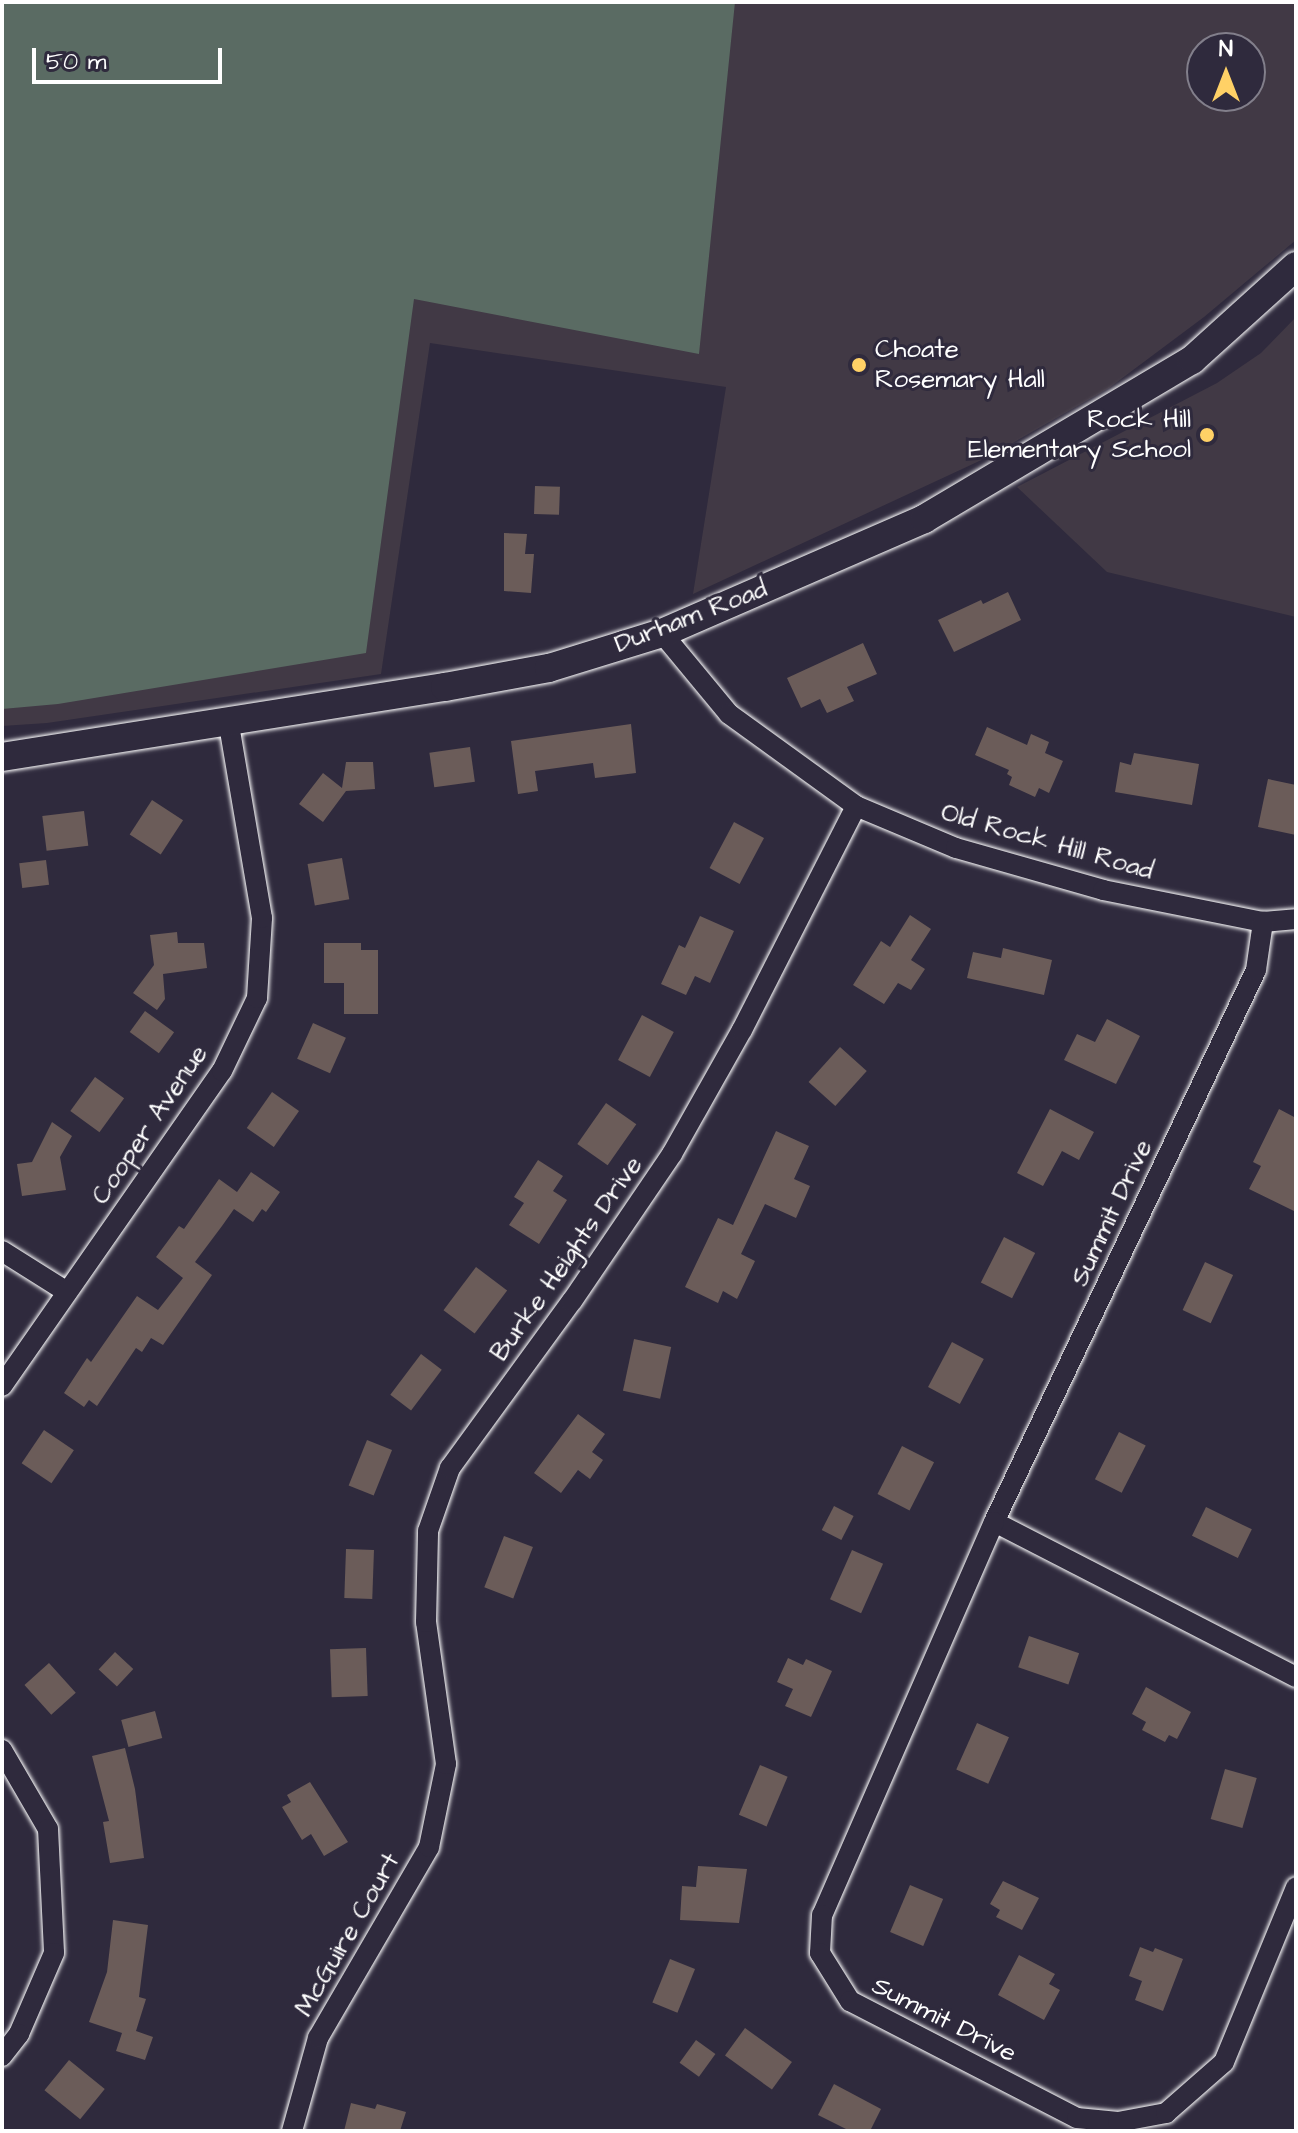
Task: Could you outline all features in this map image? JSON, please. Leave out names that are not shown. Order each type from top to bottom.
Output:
[{"type":"main road","name":"Durham Road","points":[[2,757],[229,724],[549,668],[662,633],[924,519],[1192,360],[1296,266]]},
{"type":"street","name":"Old Rock Hill Road","points":[[662,633],[729,714],[856,806],[956,848],[1103,890],[1263,922],[1296,919]]},
{"type":"street","name":"Cooper Avenue","points":[[2,1386],[222,1071],[257,998],[262,918],[229,724]]},
{"type":"street","name":"Burke Heights Drive","points":[[446,1764],[426,1622],[428,1531],[450,1468],[572,1301],[672,1154],[742,1030],[856,806]]},
{"type":"street","name":"Summit Drive","points":[[1263,922],[1256,970],[994,1522],[822,1915],[820,1953],[850,2001],[1077,2118],[1118,2122],[1166,2113],[1224,2062],[1296,1887]]},
{"type":"street","points":[[2,1251],[67,1292]]},
{"type":"street","points":[[994,1522],[1296,1677]]},
{"type":"street","points":[[2,1750],[48,1829],[54,1953],[19,2034],[2,2056]]},
{"type":"street","name":"McGuire Court","points":[[292,2131],[318,2038],[429,1847],[446,1764]]},
{"type":"shaded area","name":"Choate Rosemary Hall","points":[[2,2],[1296,2],[1296,240],[1204,317],[1109,388],[988,457],[693,594],[726,387],[430,343],[381,674],[47,723],[2,726]]},
{"type":"shaded area","name":"Rock Hill Elementary School","points":[[1296,317],[1296,617],[1107,572],[1017,487],[1217,383],[1261,353]]},
{"type":"green space","points":[[2,2],[735,2],[699,354],[414,299],[366,653],[58,704],[2,709]]},
{"type":"building","points":[[535,486],[560,487],[559,515],[534,514]]},
{"type":"building","points":[[504,533],[527,534],[525,554],[534,554],[531,593],[504,591]]},
{"type":"building","points":[[1008,592],[1021,620],[954,652],[938,620],[981,600],[983,604]]},
{"type":"building","points":[[863,643],[877,674],[847,687],[854,701],[827,713],[820,699],[801,708],[787,678]]},
{"type":"building","points":[[631,724],[636,773],[595,778],[593,763],[535,771],[538,791],[518,794],[511,741]]},
{"type":"building","points":[[987,727],[1027,745],[1031,734],[1049,742],[1045,753],[1063,761],[1049,793],[1039,788],[1035,797],[1009,785],[1012,777],[1007,774],[1009,770],[975,755]]},
{"type":"building","points":[[470,747],[475,782],[434,787],[429,753]]},
{"type":"building","points":[[1134,753],[1199,764],[1192,805],[1115,792],[1120,762],[1131,765]]},
{"type":"building","points":[[346,762],[373,762],[375,789],[346,791],[323,822],[299,804],[323,773],[342,788]]},
{"type":"building","points":[[1268,779],[1296,785],[1296,835],[1258,827]]},
{"type":"building","points":[[152,800],[183,820],[161,855],[130,834]]},
{"type":"building","points":[[84,811],[88,846],[47,851],[42,816]]},
{"type":"building","points":[[734,822],[764,838],[740,884],[710,868]]},
{"type":"building","points":[[342,858],[349,899],[315,905],[308,864]]},
{"type":"building","points":[[46,860],[49,885],[22,888],[19,863]]},
{"type":"building","points":[[910,915],[931,929],[911,960],[925,969],[911,990],[898,983],[884,1004],[853,985],[881,941],[890,947]]},
{"type":"building","points":[[700,916],[734,931],[710,983],[695,976],[686,995],[661,984],[679,945],[685,948]]},
{"type":"building","points":[[177,932],[178,943],[204,943],[207,968],[163,974],[165,999],[157,1010],[133,993],[154,965],[150,935]]},
{"type":"building","points":[[324,943],[361,943],[361,950],[378,950],[378,1014],[344,1014],[344,983],[324,983]]},
{"type":"building","points":[[1003,948],[1052,960],[1044,995],[967,978],[973,952],[1001,958]]},
{"type":"building","points":[[145,1011],[174,1032],[159,1053],[130,1032]]},
{"type":"building","points":[[642,1015],[674,1032],[650,1077],[618,1060]]},
{"type":"building","points":[[1107,1019],[1140,1036],[1116,1084],[1064,1060],[1077,1034],[1095,1042]]},
{"type":"building","points":[[313,1023],[346,1038],[330,1073],[297,1059]]},
{"type":"building","points":[[840,1047],[867,1071],[835,1106],[809,1082]]},
{"type":"building","points":[[95,1077],[124,1098],[99,1132],[70,1111]]},
{"type":"building","points":[[272,1092],[299,1111],[274,1147],[247,1128]]},
{"type":"building","points":[[606,1103],[636,1124],[608,1165],[577,1144]]},
{"type":"building","points":[[1050,1109],[1094,1132],[1079,1160],[1062,1151],[1043,1186],[1017,1173]]},
{"type":"building","points":[[1279,1109],[1296,1118],[1296,1212],[1249,1189],[1261,1166],[1253,1162]]},
{"type":"building","points":[[52,1122],[72,1136],[60,1157],[66,1190],[22,1196],[17,1164],[32,1162]]},
{"type":"building","points":[[776,1131],[809,1146],[794,1179],[810,1186],[796,1218],[765,1204],[741,1254],[755,1261],[737,1299],[723,1291],[718,1303],[685,1287],[718,1218],[733,1225]]},
{"type":"building","points":[[538,1160],[563,1176],[553,1191],[567,1200],[539,1244],[509,1225],[524,1203],[514,1197]]},
{"type":"building","points":[[251,1172],[280,1192],[266,1212],[262,1209],[253,1222],[234,1209],[195,1262],[212,1275],[163,1345],[151,1338],[142,1352],[136,1348],[97,1406],[89,1400],[84,1407],[64,1393],[87,1358],[91,1362],[137,1296],[158,1310],[183,1278],[156,1257],[179,1226],[184,1229],[219,1179],[237,1192]]},
{"type":"building","points":[[1004,1237],[1035,1253],[1012,1298],[981,1282]]},
{"type":"building","points":[[1205,1262],[1233,1275],[1211,1323],[1183,1310]]},
{"type":"building","points":[[476,1267],[507,1290],[475,1334],[444,1310]]},
{"type":"building","points":[[634,1339],[671,1347],[660,1399],[623,1391]]},
{"type":"building","points":[[952,1342],[984,1359],[960,1404],[928,1387]]},
{"type":"building","points":[[421,1354],[442,1370],[411,1410],[390,1395]]},
{"type":"building","points":[[578,1414],[605,1434],[592,1452],[603,1460],[590,1479],[578,1470],[561,1493],[534,1473]]},
{"type":"building","points":[[44,1430],[74,1450],[51,1483],[22,1463]]},
{"type":"building","points":[[1119,1432],[1146,1446],[1122,1493],[1095,1479]]},
{"type":"building","points":[[367,1440],[392,1450],[374,1496],[349,1485]]},
{"type":"building","points":[[902,1446],[934,1462],[910,1510],[877,1494]]},
{"type":"building","points":[[834,1506],[854,1516],[841,1540],[822,1530]]},
{"type":"building","points":[[1206,1507],[1252,1529],[1238,1558],[1192,1536]]},
{"type":"building","points":[[504,1536],[533,1547],[513,1598],[484,1587]]},
{"type":"building","points":[[346,1549],[374,1550],[372,1599],[344,1598]]},
{"type":"building","points":[[852,1550],[883,1564],[861,1613],[830,1599]]},
{"type":"building","points":[[1029,1636],[1079,1653],[1068,1684],[1018,1667]]},
{"type":"building","points":[[366,1648],[368,1696],[332,1697],[330,1649]]},
{"type":"building","points":[[115,1652],[133,1669],[117,1687],[99,1670]]},
{"type":"building","points":[[788,1658],[803,1665],[806,1659],[832,1671],[811,1717],[785,1706],[793,1689],[777,1682]]},
{"type":"building","points":[[49,1663],[76,1693],[51,1715],[24,1685]]},
{"type":"building","points":[[1146,1687],[1191,1712],[1177,1739],[1169,1735],[1165,1742],[1142,1730],[1146,1722],[1132,1714]]},
{"type":"building","points":[[155,1711],[162,1738],[128,1747],[121,1720]]},
{"type":"building","points":[[977,1723],[1009,1737],[988,1784],[956,1770]]},
{"type":"building","points":[[125,1748],[135,1789],[144,1858],[110,1863],[103,1822],[109,1821],[92,1756]]},
{"type":"building","points":[[760,1765],[788,1777],[767,1826],[739,1815]]},
{"type":"building","points":[[1225,1769],[1257,1778],[1242,1828],[1211,1819]]},
{"type":"building","points":[[310,1782],[348,1842],[324,1856],[311,1834],[302,1840],[282,1807],[291,1802],[287,1795]]},
{"type":"building","points":[[698,1866],[747,1869],[739,1923],[680,1920],[682,1886],[696,1887]]},
{"type":"building","points":[[1003,1881],[1039,1898],[1022,1930],[996,1917],[1000,1910],[990,1904]]},
{"type":"building","points":[[910,1885],[943,1899],[923,1946],[890,1932]]},
{"type":"building","points":[[113,1920],[148,1925],[139,1997],[146,1999],[136,2031],[153,2037],[145,2060],[116,2051],[122,2033],[89,2022],[107,1972]]},
{"type":"building","points":[[1140,1947],[1153,1952],[1155,1948],[1183,1959],[1163,2011],[1135,2000],[1142,1981],[1129,1976]]},
{"type":"building","points":[[1019,1955],[1055,1974],[1049,1984],[1060,1990],[1044,2020],[998,1995]]},
{"type":"building","points":[[670,1959],[695,1969],[677,2013],[652,2003]]},
{"type":"building","points":[[745,2028],[792,2062],[772,2090],[725,2056]]},
{"type":"building","points":[[696,2040],[715,2054],[699,2077],[680,2063]]},
{"type":"building","points":[[69,2060],[105,2089],[80,2119],[44,2090]]},
{"type":"building","points":[[834,2084],[881,2109],[870,2131],[850,2131],[818,2115]]},
{"type":"building","points":[[351,2103],[375,2109],[377,2104],[406,2112],[400,2131],[344,2131]]},
{"type":"place","name":"Choate Rosemary Hall","points":[[859,365]]},
{"type":"place","name":"Rock Hill Elementary School","points":[[1207,435]]}]
